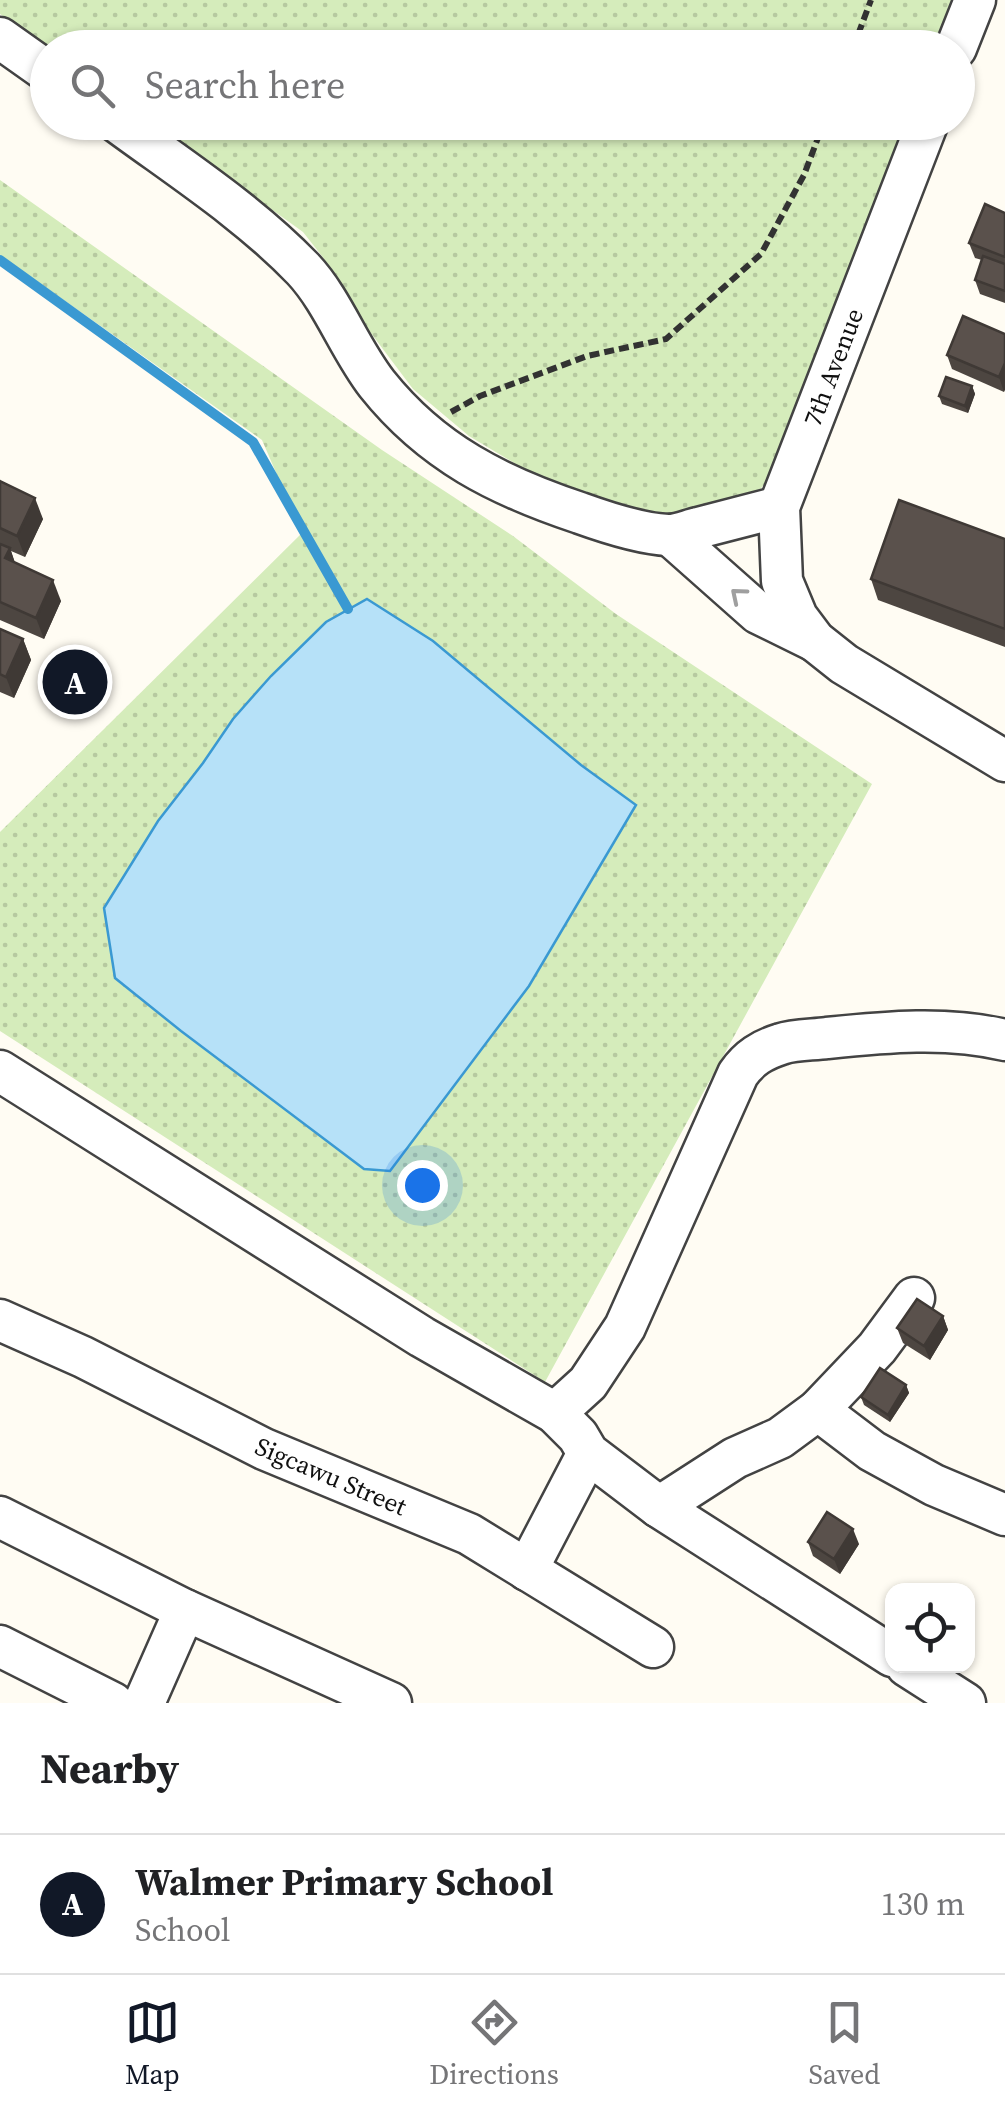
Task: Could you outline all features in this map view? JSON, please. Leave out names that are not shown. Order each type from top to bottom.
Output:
[{"type":"street","points":[[963,30],[975,0]]},
{"type":"street","points":[[0,38],[30,59]]},
{"type":"street","points":[[142,140],[250,219],[306,272],[378,384],[417,425],[466,465],[506,486],[611,524],[670,535],[779,507]]},
{"type":"street","name":"7th Avenue","points":[[806,629],[782,580],[779,507],[921,140]]},
{"type":"street","points":[[670,535],[758,613],[806,629],[844,664],[1005,761]]},
{"type":"street","points":[[555,1414],[588,1383],[625,1327],[738,1074],[748,1060],[784,1042],[862,1034],[933,1031],[983,1034],[1005,1040]]},
{"type":"street","points":[[0,1072],[422,1337],[555,1414],[578,1436],[588,1453],[658,1507],[885,1652]]},
{"type":"street","points":[[658,1507],[735,1458],[780,1438],[818,1410],[877,1348],[914,1298]]},
{"type":"street","name":"Sigcawu Street","points":[[0,1320],[83,1357],[264,1450],[469,1534],[653,1647]]},
{"type":"street","points":[[818,1410],[872,1451],[934,1485],[1005,1515]]},
{"type":"street","points":[[527,1570],[588,1453]]},
{"type":"street","points":[[0,1518],[185,1610],[318,1688],[391,1703]]},
{"type":"street","points":[[144,1703],[185,1610]]},
{"type":"street","points":[[0,1646],[114,1703]]},
{"type":"street","points":[[918,1673],[966,1703]]},
{"type":"path","points":[[859,30],[870,0]]},
{"type":"path","points":[[417,425],[440,418],[480,396],[587,356],[666,339],[761,254],[804,176],[817,140]]},
{"type":"green space","points":[[0,0],[963,0],[952,30],[30,30],[30,36],[0,14]]},
{"type":"green space","points":[[175,140],[911,140],[780,465],[749,503],[703,520],[635,511],[536,476],[469,436],[413,389],[358,316],[325,260],[303,232]]},
{"type":"green space","points":[[0,180],[382,450],[513,536],[616,614],[872,784],[545,1382],[0,1031],[0,832],[302,533],[262,440],[0,255]]},
{"type":"water","points":[[367,599],[433,641],[581,765],[636,805],[529,986],[390,1171],[364,1169],[115,978],[104,908],[158,821],[233,719],[326,622]]},
{"type":"building","points":[[985,204],[1005,213],[1005,257],[969,243]]},
{"type":"building","points":[[983,256],[1005,264],[1005,291],[975,280]]},
{"type":"building","points":[[963,316],[1005,334],[1005,363],[999,377],[947,355]]},
{"type":"building","points":[[946,377],[972,386],[965,406],[939,396]]},
{"type":"building","points":[[0,481],[35,498],[17,536],[0,528]]},
{"type":"building","points":[[899,500],[1005,539],[1005,629],[871,579]]},
{"type":"building","points":[[0,544],[10,548],[5,558],[53,580],[36,618],[0,602]]},
{"type":"building","points":[[0,629],[23,639],[6,677],[0,674]]},
{"type":"building","points":[[917,1299],[943,1316],[924,1346],[897,1328]]},
{"type":"building","points":[[880,1368],[906,1385],[888,1415],[861,1397]]},
{"type":"building","points":[[827,1512],[853,1529],[834,1559],[808,1542]]},
{"type":"waterway","points":[[0,260],[253,442],[348,609]]},
{"type":"place","name":"Walmer Primary School","points":[[75,682]]}]
